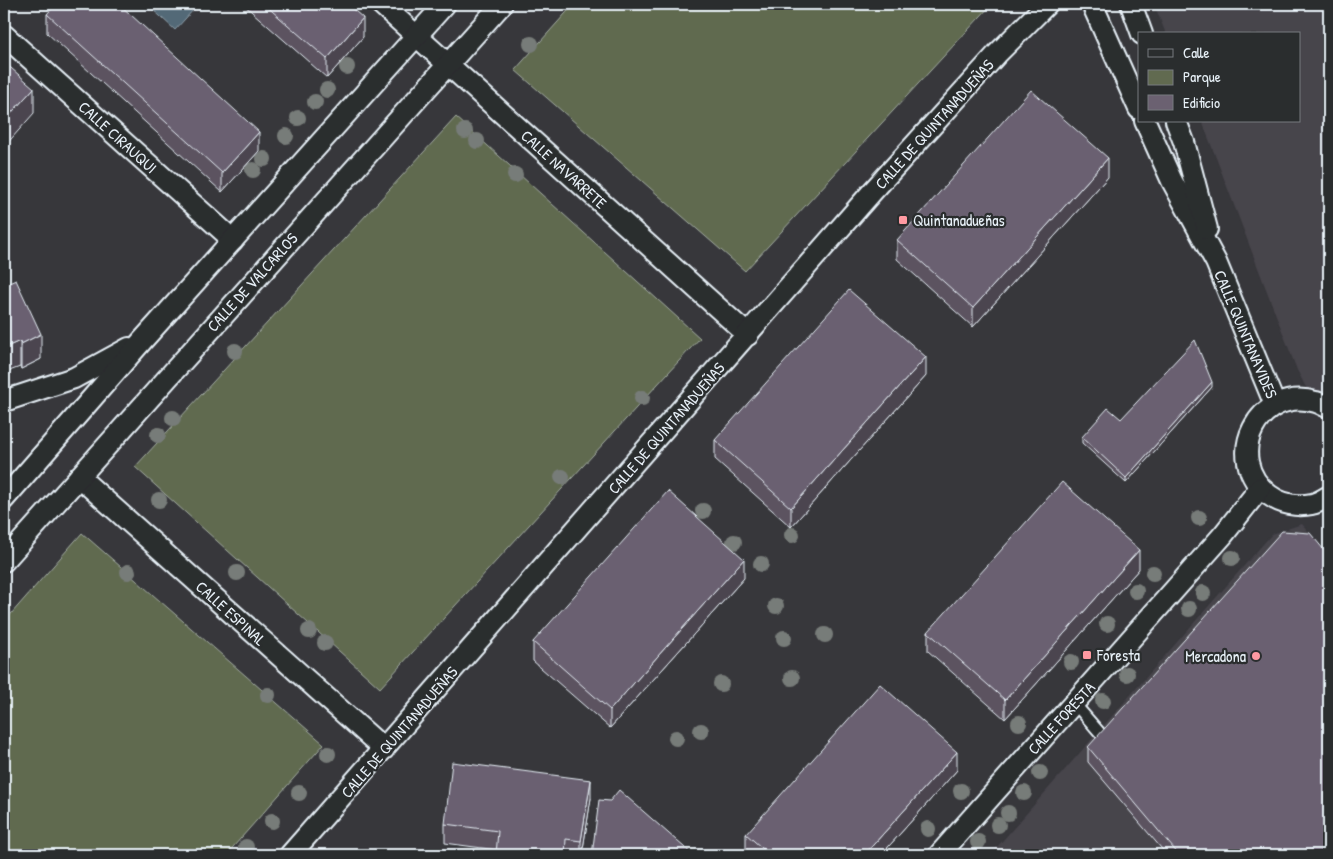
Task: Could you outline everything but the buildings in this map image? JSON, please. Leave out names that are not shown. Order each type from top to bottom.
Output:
[{"type":"street","name":"CALLE NAVARRETE","points":[[381,4],[748,335]]},
{"type":"street","points":[[4,499],[445,4]]},
{"type":"street","name":"CALLE DE VALCARLOS","points":[[4,561],[502,4]]},
{"type":"street","name":"CALLE DE QUINTANADUEÑAS","points":[[290,855],[872,192],[997,54],[1047,4]]},
{"type":"street","points":[[1092,4],[1138,107]]},
{"type":"street","points":[[1131,4],[1141,32]]},
{"type":"street","name":"CALLE CIRAUQUI","points":[[4,35],[233,240]]},
{"type":"street","name":"CALLE QUINTANAVIDES","points":[[1145,122],[1172,181],[1216,262],[1276,405]]},
{"type":"street","name":"CALLE QUINTANAVIDES","points":[[1176,122],[1184,142],[1216,262]]},
{"type":"street","points":[[4,401],[74,378],[142,342]]},
{"type":"street","points":[[1329,408],[1316,402],[1303,400],[1289,401],[1276,405],[1262,414],[1253,428],[1247,443],[1247,459],[1251,474],[1260,488],[1276,500],[1294,505],[1313,504],[1329,496]]},
{"type":"street","name":"CALLE ESPINAL","points":[[79,476],[384,749]]},
{"type":"street","name":"CALLE FORESTA","points":[[938,855],[1223,535],[1260,488]]},
{"type":"lane","points":[[1074,703],[1107,741]]},
{"type":"shaded area","points":[[1154,4],[1329,4],[1329,432],[1297,370],[1202,122],[1300,122],[1300,32],[1165,32]]},
{"type":"shaded area","name":"Mercadona","points":[[1302,524],[1329,555],[1329,855],[990,855],[1272,534]]},
{"type":"green space","points":[[574,4],[992,4],[745,271],[515,70]]},
{"type":"green space","points":[[456,117],[700,338],[380,688],[135,467]]},
{"type":"green space","points":[[82,533],[324,744],[226,855],[4,855],[4,622]]},
{"type":"water","points":[[147,4],[190,4],[195,8],[175,30]]},
{"type":"place","name":"Quintanadueñas","points":[[903,220]]},
{"type":"place","name":"Foresta","points":[[1087,655]]},
{"type":"place","name":"Mercadona","points":[[1256,656]]}]
